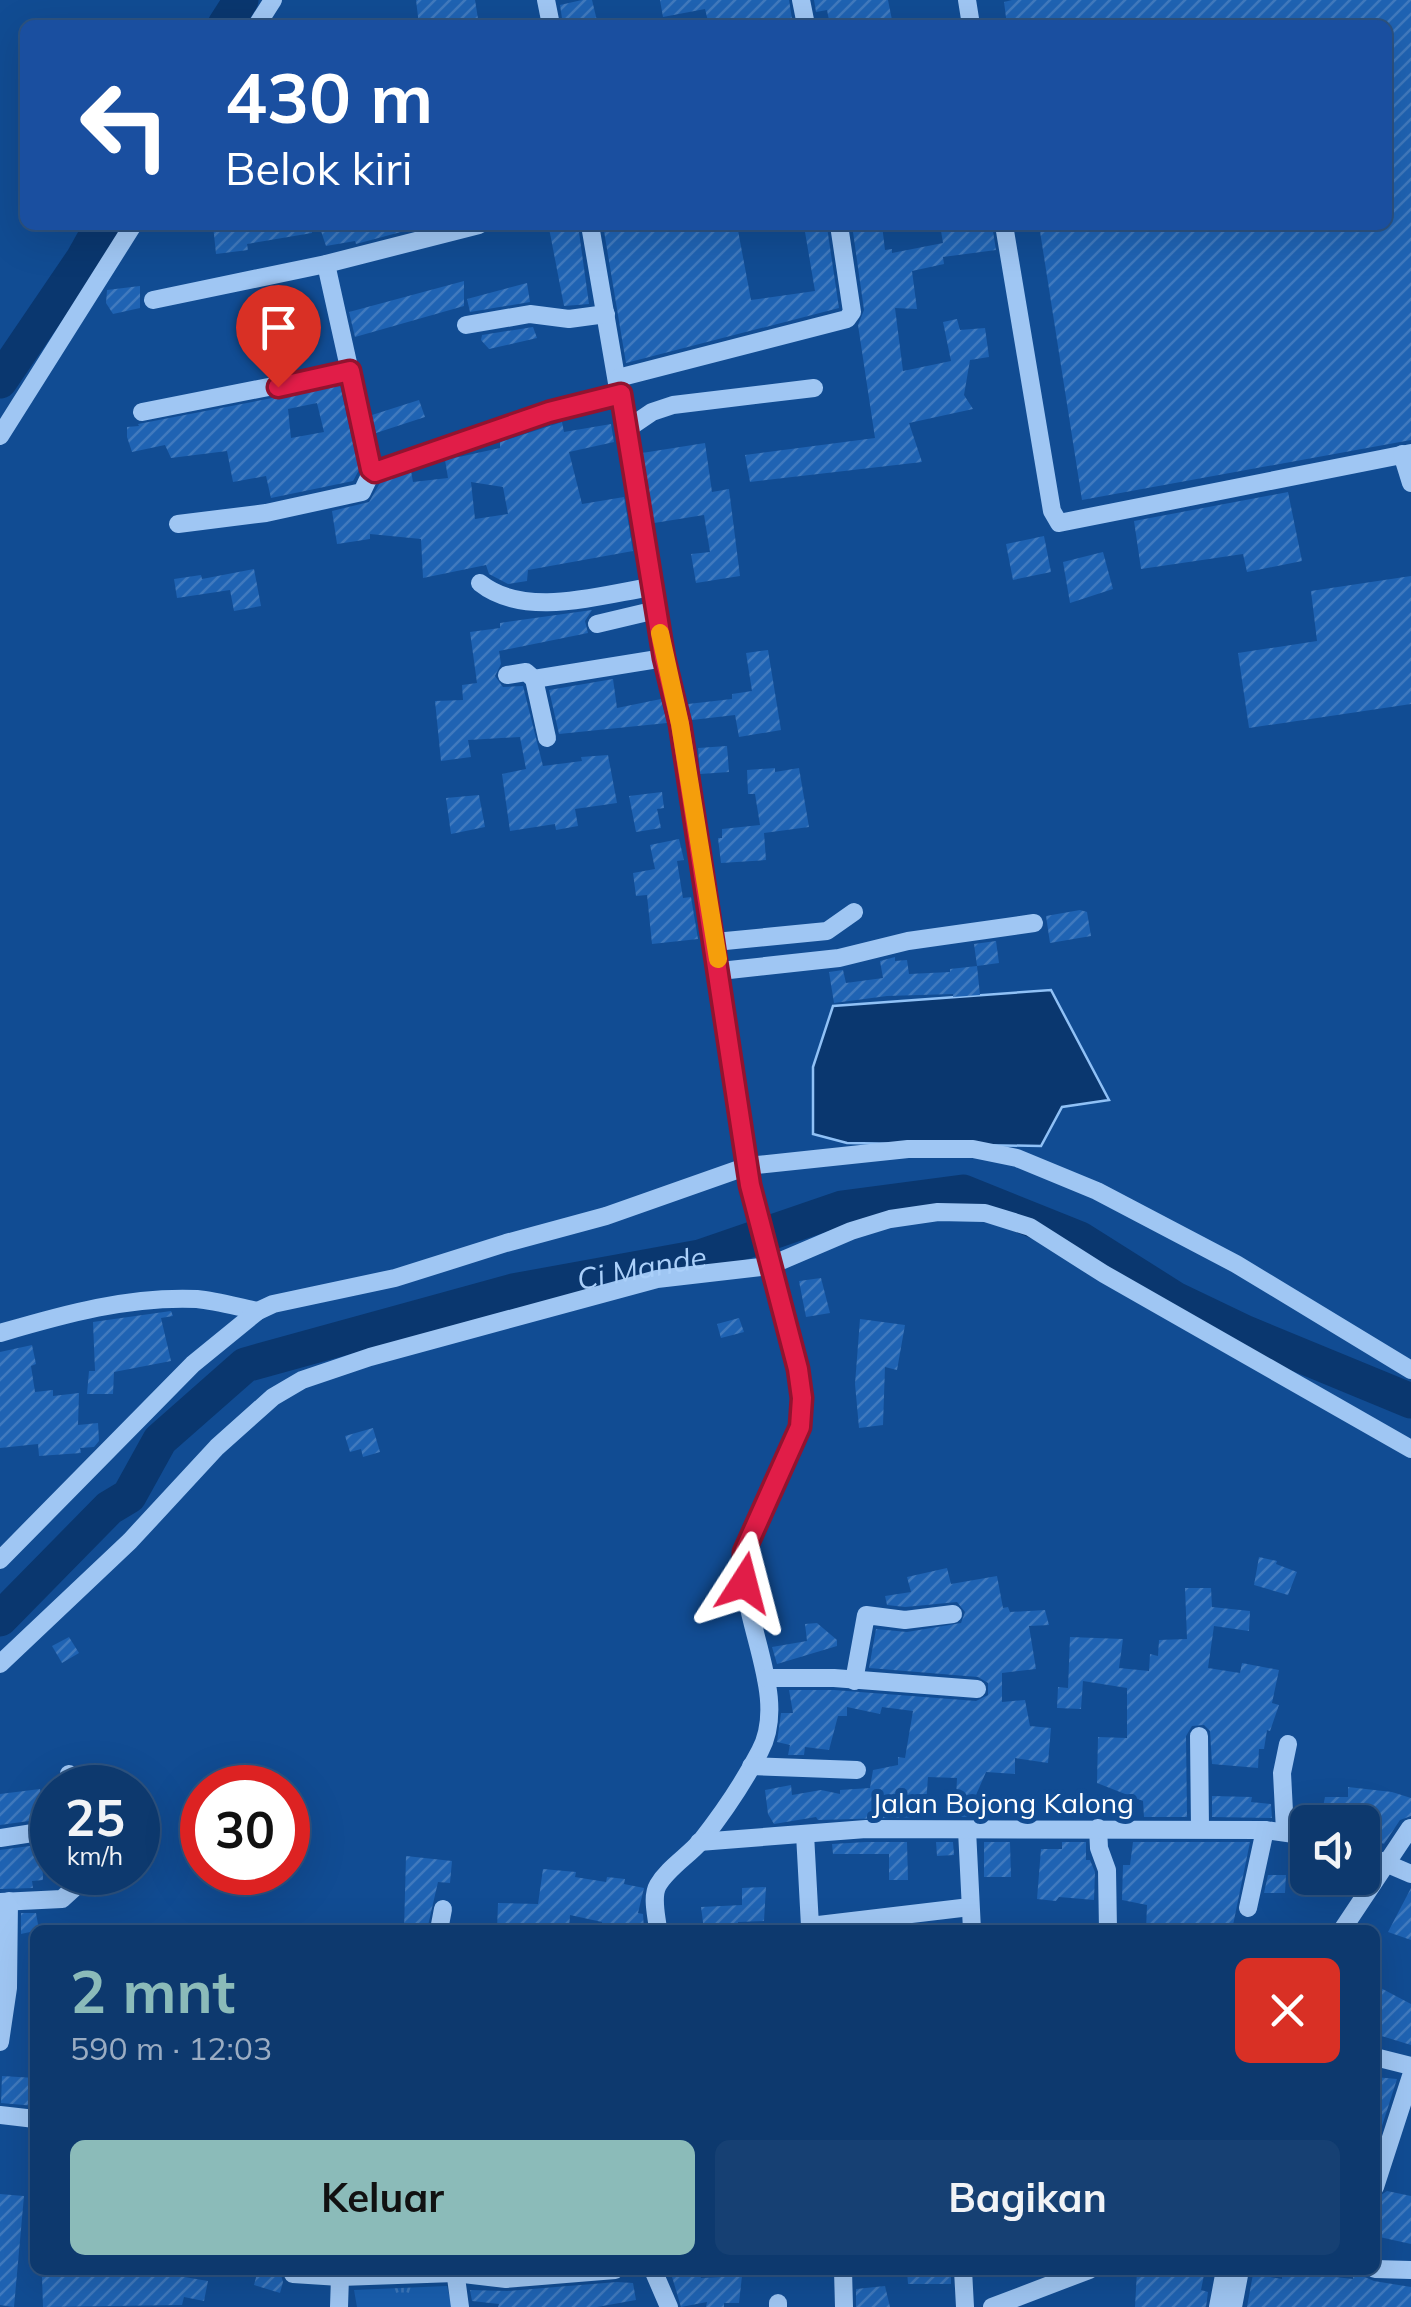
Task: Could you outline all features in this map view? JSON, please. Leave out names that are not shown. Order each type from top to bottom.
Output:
[{"type":"street","points":[[0,436],[130,230]]},
{"type":"street","points":[[153,300],[326,264],[459,230]]},
{"type":"street","points":[[591,230],[651,587],[680,724],[750,1185],[802,1398],[800,1427],[744,1552],[750,1624],[766,1678],[769,1722],[762,1748],[700,1842],[658,1884],[658,1925]]},
{"type":"street","points":[[372,472],[619,386],[847,320],[852,312],[839,230]]},
{"type":"street","points":[[1005,230],[1052,512],[1059,522],[1407,453],[1411,483]]},
{"type":"street","points":[[178,524],[266,513],[362,492],[372,472],[326,264]]},
{"type":"street","points":[[466,326],[530,314],[568,319],[606,314]]},
{"type":"street","points":[[142,412],[350,371]]},
{"type":"street","points":[[627,429],[652,412],[673,405],[814,388]]},
{"type":"street","points":[[480,583],[500,596],[554,602],[651,587]]},
{"type":"street","points":[[597,624],[656,610]]},
{"type":"street","points":[[534,679],[664,658]]},
{"type":"street","points":[[506,675],[526,672],[534,679],[547,738]]},
{"type":"street","points":[[715,942],[827,931],[854,912]]},
{"type":"street","points":[[720,971],[839,958],[908,941],[1034,923]]},
{"type":"street","points":[[0,1560],[193,1364],[258,1311],[273,1304],[395,1278],[606,1216],[748,1166],[908,1148],[973,1149],[1018,1158],[1097,1191],[1236,1264],[1411,1370]]},
{"type":"street","points":[[0,1664],[130,1541],[218,1447],[273,1396],[302,1380],[370,1357],[657,1279],[768,1263],[890,1219],[938,1212],[984,1213],[1030,1227],[1104,1274],[1411,1449]]},
{"type":"street","points":[[0,1332],[79,1310],[165,1300],[201,1300],[258,1311]]},
{"type":"street","points":[[854,1680],[866,1616],[905,1620],[952,1614]]},
{"type":"street","points":[[766,1678],[977,1689]]},
{"type":"street","points":[[1199,1736],[1200,1829]]},
{"type":"street","points":[[1285,1831],[1282,1773],[1288,1744]]},
{"type":"street","points":[[750,1766],[857,1770]]},
{"type":"street","points":[[1098,1828],[1099,1848],[1107,1870],[1108,1925]]},
{"type":"street","points":[[1345,1925],[1410,1828]]},
{"type":"street","name":"Jalan Bojong Kalong","points":[[700,1842],[866,1829],[1290,1832]]},
{"type":"street","points":[[967,1830],[972,1925]]},
{"type":"street","points":[[1248,1908],[1265,1830]]},
{"type":"street","points":[[0,1838],[30,1833]]},
{"type":"street","points":[[805,1834],[810,1925]]},
{"type":"street","points":[[1380,1861],[1411,1874]]},
{"type":"street","points":[[0,2042],[8,1988],[5,1902],[66,1895]]},
{"type":"street","points":[[818,1925],[970,1907]]},
{"type":"street","points":[[440,1925],[443,1909]]},
{"type":"street","points":[[1380,2058],[1411,2066]]},
{"type":"street","points":[[1380,2172],[1411,2076]]},
{"type":"street","points":[[0,2115],[30,2118]]},
{"type":"street","points":[[1380,2269],[1411,2270]]},
{"type":"street","points":[[309,2275],[386,2275]]},
{"type":"street","points":[[455,2275],[460,2307]]},
{"type":"street","points":[[477,2275],[506,2279],[554,2275]]},
{"type":"street","points":[[655,2275],[669,2307]]},
{"type":"street","points":[[843,2275],[844,2307]]},
{"type":"street","points":[[963,2275],[965,2307]]},
{"type":"street","points":[[992,2307],[1076,2275]]},
{"type":"street","points":[[1218,2307],[1225,2275]]},
{"type":"street","points":[[1232,2307],[1239,2275]]},
{"type":"street","points":[[339,2307],[340,2277]]},
{"type":"green space","points":[[447,2286],[452,2307],[357,2307],[354,2290]]},
{"type":"shaded area","points":[[1051,990],[1109,1100],[1062,1107],[1041,1146],[847,1143],[813,1134],[813,1067],[833,1006]]},
{"type":"building","points":[[416,0],[475,0],[478,20],[418,20]]},
{"type":"building","points":[[592,0],[597,20],[562,20],[560,5]]},
{"type":"building","points":[[660,0],[789,0],[792,20],[708,20],[705,9],[663,17]]},
{"type":"building","points":[[814,0],[888,0],[892,20],[829,20],[827,10],[816,12]]},
{"type":"building","points":[[1411,0],[1411,440],[1082,500],[1040,230],[1392,230],[1392,20],[1006,20],[1004,2]]},
{"type":"building","points":[[214,230],[312,230],[312,233],[247,244],[248,250],[216,254]]},
{"type":"building","points":[[321,230],[408,230],[356,244],[355,241],[326,246]]},
{"type":"building","points":[[549,230],[579,230],[589,304],[564,306]]},
{"type":"building","points":[[604,230],[738,230],[751,300],[815,291],[805,232],[827,230],[839,308],[626,363]]},
{"type":"building","points":[[853,230],[883,230],[885,250],[892,249],[892,253],[943,243],[941,230],[993,230],[996,250],[943,257],[944,264],[912,271],[917,309],[895,308],[903,371],[951,361],[943,322],[957,319],[960,330],[985,328],[989,357],[970,360],[964,395],[973,409],[909,423],[922,462],[750,482],[745,455],[875,438],[858,325],[864,310]]},
{"type":"building","points":[[464,281],[464,306],[355,337],[349,312]]},
{"type":"building","points":[[527,283],[530,302],[470,312],[467,299]]},
{"type":"building","points":[[140,286],[140,308],[113,314],[106,303],[107,290]]},
{"type":"building","points":[[533,327],[537,338],[489,349],[481,340],[482,335]]},
{"type":"building","points":[[340,385],[359,470],[353,481],[271,498],[266,476],[233,482],[227,451],[171,458],[165,445],[132,452],[127,427]],"holes":[[[317,403],[324,432],[291,438],[288,409]]]},
{"type":"building","points":[[419,400],[425,417],[376,433],[372,415]]},
{"type":"building","points":[[562,422],[564,432],[611,424],[614,442],[569,452],[582,504],[624,497],[633,551],[528,570],[527,581],[508,584],[489,574],[486,565],[423,578],[421,539],[370,534],[370,539],[337,544],[332,511],[369,502],[381,481],[411,471],[413,482],[448,478],[445,460],[500,448],[500,442]],"holes":[[[471,482],[503,487],[508,514],[475,519]]]},
{"type":"building","points":[[705,443],[712,492],[729,489],[740,576],[696,583],[691,554],[710,552],[704,515],[654,523],[642,453]]},
{"type":"building","points":[[1288,492],[1302,561],[1247,572],[1243,554],[1141,569],[1134,521]]},
{"type":"building","points":[[1044,536],[1051,572],[1013,580],[1006,544]]},
{"type":"building","points":[[1103,552],[1113,589],[1070,603],[1063,562]]},
{"type":"building","points":[[254,569],[261,606],[234,611],[230,590],[177,598],[174,579],[201,575],[202,579]]},
{"type":"building","points":[[1411,576],[1411,704],[1249,728],[1238,653],[1317,641],[1311,591]]},
{"type":"building","points":[[592,610],[585,621],[588,633],[499,651],[501,664],[495,676],[503,687],[523,686],[543,766],[608,755],[617,803],[575,809],[578,826],[556,830],[555,824],[510,831],[502,774],[526,769],[520,737],[468,740],[471,757],[441,761],[435,701],[463,700],[462,685],[477,683],[470,632],[500,628],[500,623]]},
{"type":"building","points":[[768,650],[781,730],[739,737],[735,715],[692,720],[688,704],[732,699],[732,694],[752,691],[746,653]]},
{"type":"building","points":[[613,679],[617,708],[661,699],[667,723],[559,734],[549,690]]},
{"type":"building","points":[[727,746],[729,772],[700,774],[698,748]]},
{"type":"building","points":[[775,768],[775,772],[799,768],[809,827],[764,833],[766,860],[721,863],[718,838],[722,838],[722,829],[760,825],[755,794],[748,794],[747,770]]},
{"type":"building","points":[[662,792],[664,808],[657,809],[661,828],[636,832],[629,796]]},
{"type":"building","points":[[479,795],[485,827],[451,834],[446,798]]},
{"type":"building","points":[[679,839],[684,860],[677,861],[683,898],[691,897],[698,939],[652,944],[647,895],[636,896],[633,873],[655,869],[650,845]]},
{"type":"building","points":[[1087,912],[1091,936],[1050,943],[1046,916]]},
{"type":"building","points":[[996,941],[999,963],[977,966],[974,944]]},
{"type":"building","points":[[895,957],[895,961],[907,960],[909,974],[977,966],[980,995],[887,996],[834,1003],[829,972],[843,970],[846,983],[883,978],[880,961]]},
{"type":"building","points":[[821,1278],[830,1313],[806,1317],[799,1281]]},
{"type":"building","points":[[171,1311],[173,1316],[161,1318],[171,1361],[114,1372],[113,1394],[87,1394],[89,1371],[95,1371],[93,1322]]},
{"type":"building","points":[[739,1318],[744,1332],[721,1338],[717,1324]]},
{"type":"building","points":[[860,1319],[905,1325],[897,1370],[885,1367],[883,1425],[859,1428],[855,1384]]},
{"type":"building","points":[[32,1345],[35,1392],[53,1390],[53,1396],[79,1393],[78,1425],[98,1423],[99,1441],[94,1447],[80,1448],[81,1453],[39,1456],[38,1444],[0,1448],[0,1352]]},
{"type":"building","points":[[373,1428],[380,1452],[363,1457],[361,1449],[350,1452],[345,1436]]},
{"type":"building","points":[[1259,1557],[1297,1572],[1288,1595],[1254,1585]]},
{"type":"building","points":[[947,1568],[951,1584],[997,1576],[1003,1608],[1008,1607],[1010,1612],[1045,1610],[1049,1625],[1029,1626],[1036,1669],[1002,1673],[1002,1702],[1025,1700],[1030,1726],[1051,1728],[1048,1763],[1015,1758],[1015,1774],[986,1772],[973,1802],[983,1803],[983,1817],[955,1817],[957,1778],[928,1777],[925,1817],[816,1817],[774,1824],[768,1814],[765,1790],[791,1785],[792,1795],[821,1790],[840,1794],[840,1790],[870,1788],[873,1770],[898,1765],[898,1757],[905,1758],[913,1711],[882,1707],[880,1714],[847,1707],[847,1716],[838,1716],[829,1750],[805,1747],[804,1755],[788,1755],[790,1745],[777,1742],[781,1713],[793,1713],[789,1690],[976,1701],[988,1695],[988,1683],[978,1677],[869,1668],[876,1629],[907,1632],[961,1623],[965,1612],[957,1602],[887,1605],[885,1596],[911,1592],[907,1577]]},
{"type":"building","points":[[1185,1588],[1211,1588],[1212,1607],[1250,1611],[1249,1631],[1214,1626],[1208,1668],[1240,1673],[1242,1663],[1279,1670],[1272,1703],[1279,1705],[1270,1731],[1267,1730],[1264,1749],[1259,1749],[1258,1768],[1212,1764],[1210,1731],[1204,1725],[1192,1726],[1186,1736],[1187,1817],[1144,1817],[1143,1801],[1097,1783],[1098,1737],[1127,1738],[1127,1688],[1083,1681],[1081,1709],[1057,1708],[1058,1687],[1068,1688],[1070,1637],[1123,1639],[1119,1668],[1149,1671],[1150,1654],[1158,1656],[1159,1640],[1187,1639]]},
{"type":"building","points":[[817,1623],[837,1640],[837,1646],[777,1664],[772,1647],[807,1641],[805,1624]]},
{"type":"building","points":[[69,1637],[79,1653],[62,1663],[52,1646]]},
{"type":"building","points":[[1348,1787],[1392,1792],[1411,1798],[1411,1816],[1400,1820],[1384,1844],[1380,1842],[1380,1805],[1323,1805],[1325,1797],[1348,1797]]},
{"type":"building","points":[[30,1790],[30,1821],[0,1825],[0,1794]]},
{"type":"building","points":[[1212,1796],[1252,1797],[1251,1802],[1271,1804],[1272,1818],[1212,1817]]},
{"type":"building","points":[[907,1842],[908,1880],[889,1880],[889,1854],[833,1854],[832,1844]]},
{"type":"building","points":[[936,1842],[953,1842],[954,1855],[937,1856]]},
{"type":"building","points":[[984,1842],[1010,1842],[1011,1877],[984,1877]]},
{"type":"building","points":[[1062,1842],[1086,1842],[1086,1860],[1090,1860],[1095,1872],[1094,1900],[1037,1899],[1041,1849],[1062,1849]]},
{"type":"building","points":[[1133,1842],[1250,1842],[1233,1925],[1146,1925],[1147,1905],[1122,1900],[1123,1865],[1130,1865]]},
{"type":"building","points":[[30,1846],[30,1888],[0,1889],[0,1850]]},
{"type":"building","points":[[406,1856],[452,1861],[450,1883],[438,1882],[428,1925],[404,1925]]},
{"type":"building","points":[[543,1869],[576,1872],[575,1877],[606,1882],[607,1877],[625,1879],[624,1884],[644,1888],[638,1913],[643,1914],[644,1925],[602,1925],[570,1915],[569,1925],[497,1925],[498,1903],[538,1904]]},
{"type":"building","points":[[1268,1875],[1286,1875],[1285,1893],[1264,1893]]},
{"type":"building","points":[[766,1887],[764,1921],[703,1925],[701,1907],[742,1905],[742,1888]]},
{"type":"building","points":[[1411,1888],[1411,1940],[1388,1932]]},
{"type":"building","points":[[21,1913],[36,1913],[38,1925],[30,1925],[30,1932],[21,1934]]},
{"type":"building","points":[[1380,1988],[1411,2004],[1411,2045],[1380,2036]]},
{"type":"building","points":[[2,2076],[30,2078],[30,2106],[1,2103]]},
{"type":"building","points":[[1380,2077],[1397,2079],[1381,2129]]},
{"type":"building","points":[[1387,2191],[1411,2196],[1411,2244],[1380,2237],[1380,2196]]},
{"type":"building","points":[[0,2194],[24,2196],[14,2307],[0,2305]]},
{"type":"building","points":[[173,2275],[208,2281],[204,2301],[184,2297],[182,2305],[43,2307],[42,2277]]},
{"type":"building","points":[[257,2275],[281,2275],[283,2282],[280,2293],[254,2285]]},
{"type":"building","points":[[671,2275],[742,2276],[739,2303],[706,2307],[707,2302],[681,2307]]},
{"type":"building","points":[[907,2275],[951,2275],[951,2284],[908,2284]]},
{"type":"building","points":[[1137,2275],[1204,2275],[1201,2290],[1208,2292],[1206,2307],[1135,2307]]},
{"type":"building","points":[[1253,2275],[1282,2279],[1282,2275],[1353,2279],[1353,2275],[1360,2275],[1411,2287],[1411,2307],[1247,2307]]},
{"type":"building","points":[[633,2283],[636,2300],[597,2307],[498,2307],[499,2304],[472,2301],[470,2290],[507,2291]]},
{"type":"building","points":[[885,2286],[890,2307],[856,2307],[856,2289]]},
{"type":"waterway","points":[[228,20],[241,0]]},
{"type":"waterway","points":[[0,381],[99,230]]},
{"type":"waterway","name":"Ci Mande","points":[[0,1619],[109,1508],[129,1496],[160,1440],[245,1365],[513,1291],[700,1257],[842,1208],[963,1192],[1080,1239],[1175,1299],[1246,1333],[1411,1401]]},
{"type":"slow traffic","points":[[660,633],[680,724],[718,959]]},
{"type":"route","points":[[278,387],[350,371],[372,472],[549,412],[621,394],[651,587],[680,724],[750,1185],[801,1382],[800,1427],[744,1552],[744,1583]]}]
